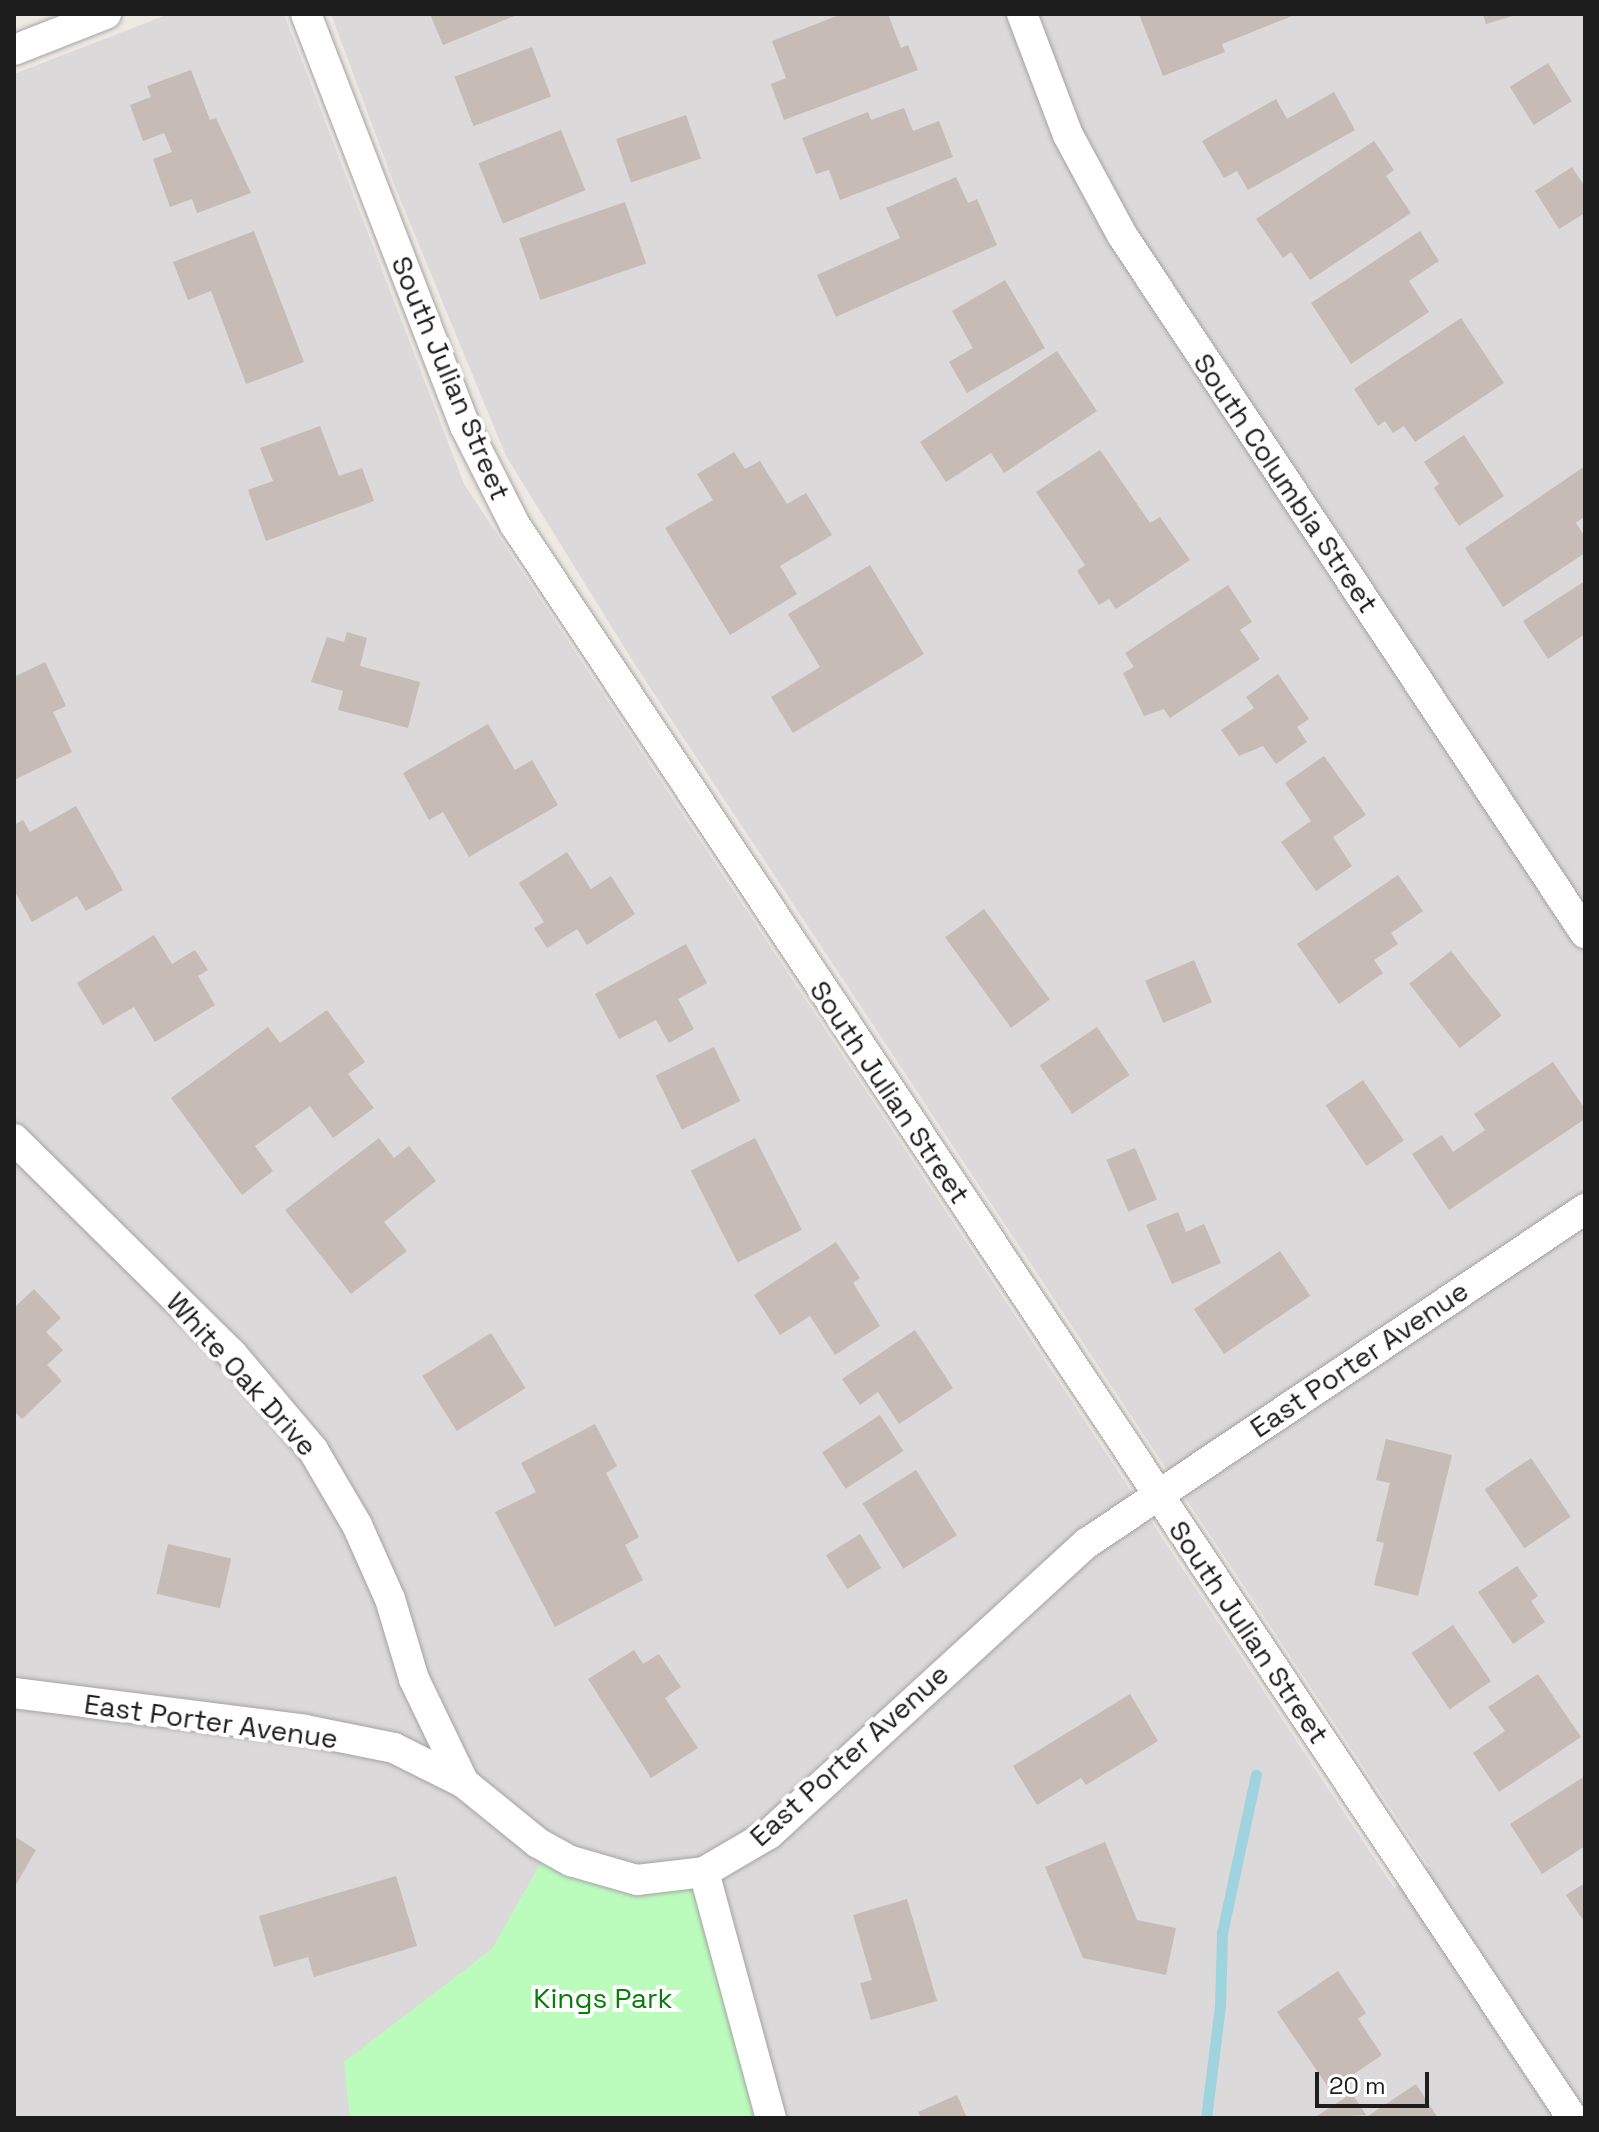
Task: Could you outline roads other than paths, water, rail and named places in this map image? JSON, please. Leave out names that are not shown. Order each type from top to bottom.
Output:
[{"type":"street","points":[[14,50],[106,14]]},
{"type":"street","name":"South Julian Street","points":[[306,14],[465,426],[515,525],[1572,2118]]},
{"type":"street","name":"South Columbia Street","points":[[1022,14],[1068,135],[1122,235],[1585,933]]},
{"type":"street","name":"White Oak Drive","points":[[14,1139],[232,1354],[313,1450],[357,1525],[390,1599],[414,1679],[464,1783]]},
{"type":"street","name":"East Porter Avenue","points":[[14,1693],[305,1730],[394,1748],[464,1783],[538,1843],[606,1875],[663,1880],[704,1872],[769,1834],[1087,1543],[1585,1209]]},
{"type":"street","points":[[704,1872],[771,2118]]},
{"type":"waterway","points":[[1206,2118],[1220,2006],[1222,1933],[1256,1775]]},
{"type":"park label","name":"Kings Park","points":[[603,1998]]}]
